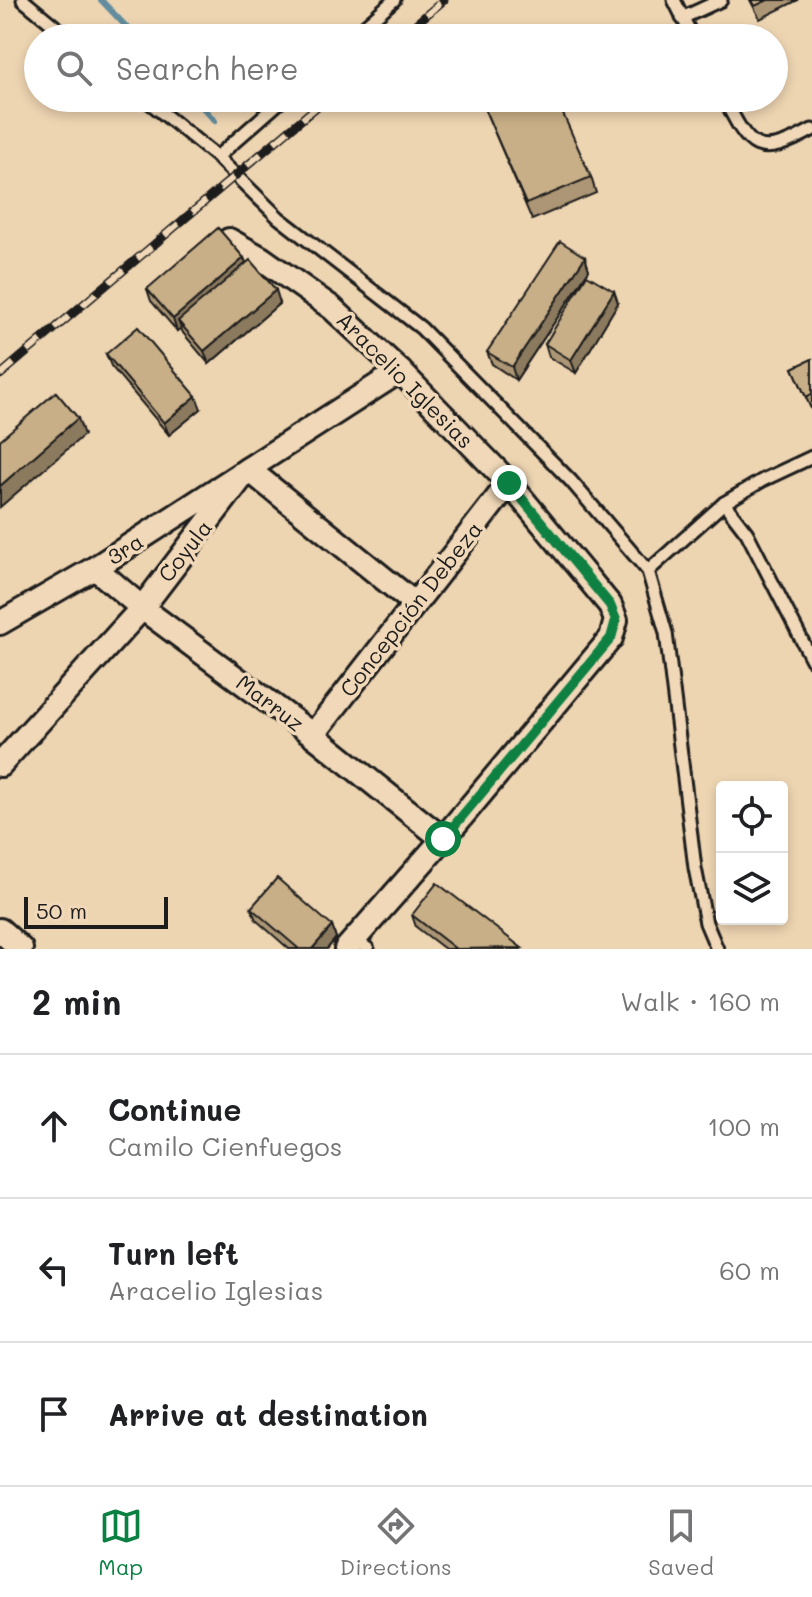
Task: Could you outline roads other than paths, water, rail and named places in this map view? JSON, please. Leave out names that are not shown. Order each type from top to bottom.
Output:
[{"type":"street","name":"Aracelio Iglesias","points":[[229,240],[261,258],[332,308],[400,371],[509,483],[610,605],[616,620],[611,638],[443,839]]},
{"type":"street","name":"Coyula","points":[[0,765],[142,608],[248,469],[400,371]]},
{"type":"street","name":"3ra","points":[[0,623],[95,568],[248,469]]},
{"type":"street","points":[[248,469],[414,603]]},
{"type":"street","name":"Concepción Debeza","points":[[313,735],[509,483]]},
{"type":"street","name":"Marruz","points":[[95,568],[142,608],[313,735],[443,839]]},
{"type":"street","points":[[356,946],[443,839]]},
{"type":"street","points":[[0,930],[21,949]]},
{"type":"lane","points":[[23,0],[52,24]]},
{"type":"lane","points":[[367,24],[394,0]]},
{"type":"lane","points":[[674,0],[685,24]]},
{"type":"lane","points":[[682,18],[721,0]]},
{"type":"lane","points":[[161,112],[217,157],[279,218],[421,328],[571,481],[648,571],[666,633],[695,868],[706,923],[717,949]]},
{"type":"lane","points":[[217,157],[268,112]]},
{"type":"lane","points":[[731,112],[741,132],[750,142],[762,148],[777,147],[812,130]]},
{"type":"lane","points":[[648,571],[724,503],[812,457]]},
{"type":"lane","points":[[724,503],[754,547],[812,660]]},
{"type":"waterway","points":[[101,0],[124,24]]},
{"type":"waterway","points":[[207,112],[215,121]]},
{"type":"railway","points":[[416,24],[444,0]]},
{"type":"railway","points":[[0,375],[310,112]]}]
